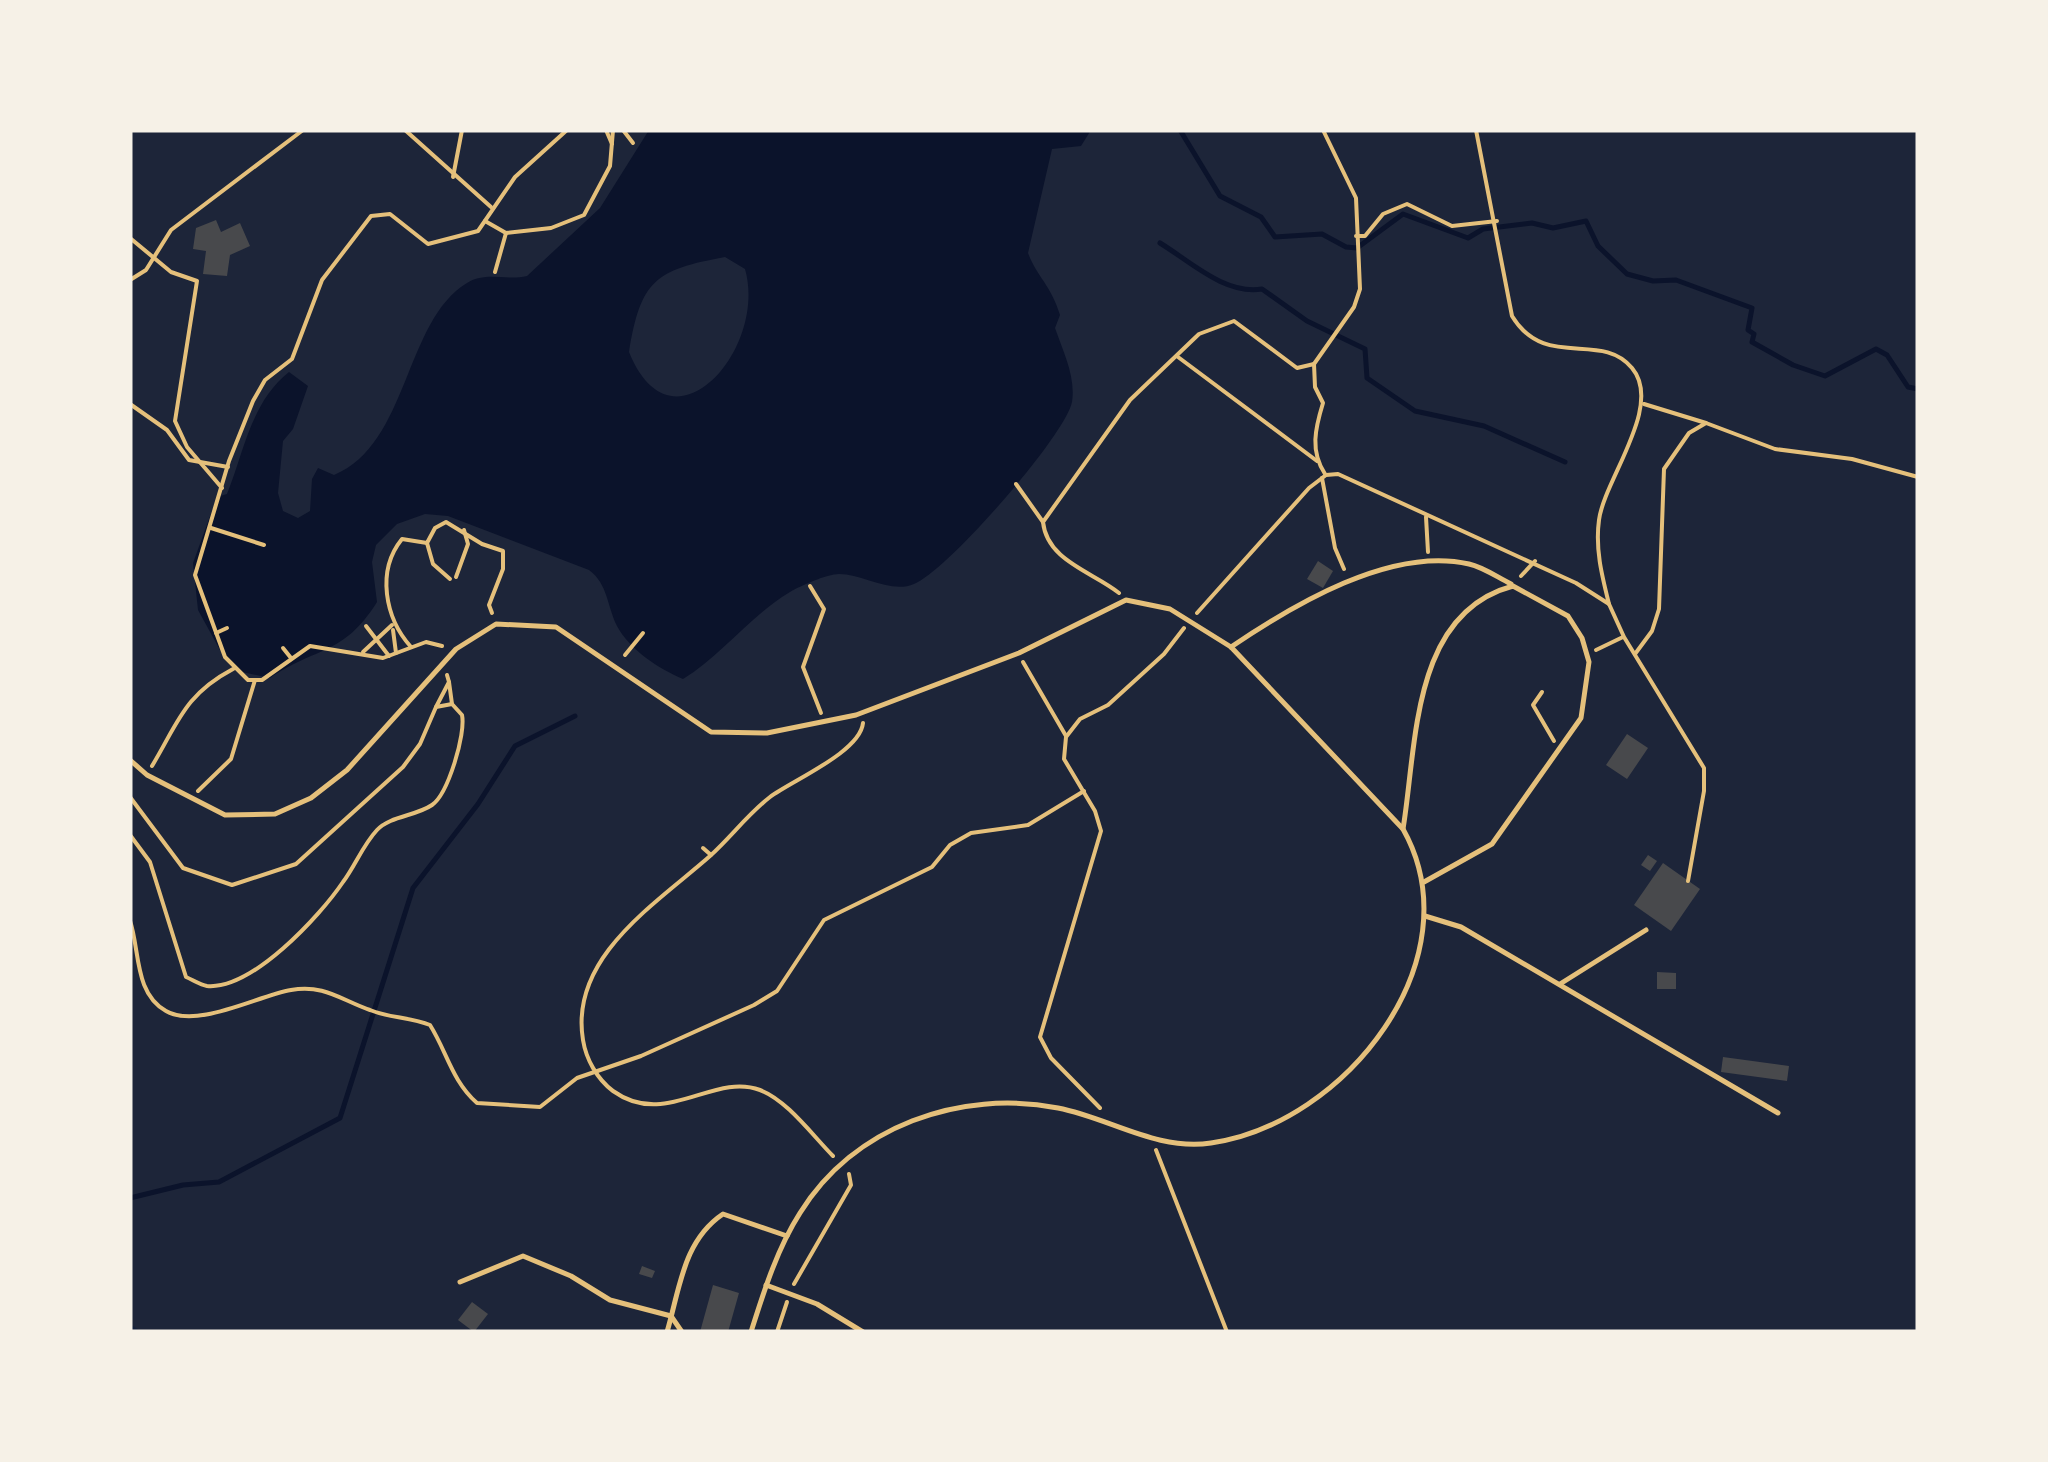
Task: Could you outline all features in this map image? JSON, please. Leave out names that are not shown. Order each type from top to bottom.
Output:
[{"type":"lane","points":[[1231,648],[1266,623],[1351,582],[1396,565],[1427,560],[1473,564],[1568,616],[1586,654],[1588,694],[1581,718],[1492,844],[1424,882]]},
{"type":"lane","points":[[1402,829],[1428,668],[1454,622],[1488,595],[1513,586]]},
{"type":"lane","points":[[130,760],[147,775],[225,816],[275,814],[311,798],[347,770],[456,649],[496,624],[556,627],[711,732],[767,733],[860,714],[1019,653],[1126,600],[1170,608],[1191,618],[1231,648],[1402,829],[1424,882],[1426,916],[1417,958],[1400,1002],[1357,1060],[1314,1100],[1278,1123],[1235,1140],[1187,1144],[1151,1139],[1060,1108],[988,1103],[908,1121],[874,1139],[840,1165],[813,1194],[787,1236],[751,1332]]},
{"type":"lane","points":[[1426,916],[1461,927],[1778,1114]]},
{"type":"lane","points":[[1560,984],[1646,930]]},
{"type":"lane","points":[[667,1332],[690,1248],[702,1228],[723,1214],[787,1236]]},
{"type":"lane","points":[[460,1282],[523,1256],[571,1276],[610,1300],[671,1316],[682,1332]]},
{"type":"lane","points":[[766,1285],[837,1314],[863,1332]]},
{"type":"path","points":[[130,280],[146,270],[172,230],[303,130]]},
{"type":"path","points":[[405,130],[490,207]]},
{"type":"path","points":[[453,177],[462,130]]},
{"type":"path","points":[[259,680],[233,669],[225,658],[194,575],[228,467],[265,380],[292,360],[322,280],[371,216],[390,214],[428,244],[478,231],[490,207],[515,177],[567,130]]},
{"type":"path","points":[[606,130],[614,147]]},
{"type":"path","points":[[485,221],[506,233],[550,228],[584,215],[600,189],[614,147],[613,130]]},
{"type":"path","points":[[623,130],[633,143]]},
{"type":"path","points":[[1043,522],[1130,400],[1198,334],[1234,321],[1298,368],[1314,364],[1326,349],[1354,308],[1360,289],[1356,198],[1322,130]]},
{"type":"path","points":[[1476,130],[1512,316],[1523,335],[1552,348],[1586,348],[1622,360],[1640,382],[1642,404],[1598,517],[1598,559],[1609,604],[1624,637],[1704,768],[1702,808],[1688,880]]},
{"type":"path","points":[[1357,239],[1365,236],[1383,214],[1407,204],[1452,226],[1496,221]]},
{"type":"path","points":[[495,272],[506,233]]},
{"type":"path","points":[[130,238],[172,272],[197,282],[175,421],[222,490]]},
{"type":"path","points":[[1178,357],[1317,461]]},
{"type":"path","points":[[1314,364],[1315,387],[1323,404],[1314,433],[1317,461],[1323,475],[1335,548],[1351,582]]},
{"type":"path","points":[[130,404],[168,430],[189,460],[228,467]]},
{"type":"path","points":[[1642,404],[1775,448],[1852,458],[1918,477]]},
{"type":"path","points":[[1635,654],[1652,631],[1659,608],[1664,469],[1689,433],[1706,423]]},
{"type":"path","points":[[1102,1110],[1051,1058],[1040,1036],[1101,832],[1084,791],[1064,759],[1066,737],[1080,719],[1108,705],[1164,654],[1191,618],[1323,475],[1338,474],[1534,561],[1609,604]]},
{"type":"path","points":[[1016,484],[1043,522],[1054,548],[1126,600]]},
{"type":"path","points":[[1426,516],[1427,560]]},
{"type":"path","points":[[464,530],[468,544],[453,578],[434,564],[427,543],[435,528],[446,522],[464,530],[482,544],[503,551],[503,569],[489,604],[496,624]]},
{"type":"path","points":[[210,528],[264,545]]},
{"type":"path","points":[[393,654],[386,574],[390,554],[402,539],[427,543]]},
{"type":"path","points":[[1513,586],[1534,561]]},
{"type":"path","points":[[810,586],[824,608],[804,667],[824,722]]},
{"type":"path","points":[[363,652],[392,625]]},
{"type":"path","points":[[392,625],[411,648]]},
{"type":"path","points":[[366,626],[374,640],[393,654]]},
{"type":"path","points":[[216,633],[227,628]]},
{"type":"path","points":[[624,654],[643,632]]},
{"type":"path","points":[[1586,654],[1624,637]]},
{"type":"path","points":[[192,800],[231,759],[259,680],[310,646],[393,654],[426,642],[456,649]]},
{"type":"path","points":[[283,648],[292,658]]},
{"type":"path","points":[[1019,653],[1066,737]]},
{"type":"path","points":[[130,835],[150,862],[186,977],[206,986],[234,982],[278,954],[341,886],[378,828],[432,806],[444,791],[465,728],[462,715],[452,704],[443,664]]},
{"type":"path","points":[[147,775],[174,721],[206,687],[233,669]]},
{"type":"path","points":[[130,797],[183,868],[232,885],[296,864],[403,767],[420,744],[450,682]]},
{"type":"path","points":[[1542,692],[1533,705],[1560,748]]},
{"type":"path","points":[[436,706],[452,704]]},
{"type":"path","points":[[777,1332],[790,1293],[852,1178],[764,1091],[732,1087],[686,1102],[635,1103],[614,1092],[595,1072],[580,1026],[581,999],[589,982],[638,916],[770,797],[850,745],[863,729],[860,714]]},
{"type":"path","points":[[130,921],[140,976],[165,1011],[187,1017],[204,1016],[291,990],[321,988],[371,1011],[430,1025],[445,1049],[452,1073],[477,1103],[540,1107],[577,1078],[730,1019],[776,991],[824,920],[932,866],[950,845],[971,833],[1028,825],[1084,791]]},
{"type":"path","points":[[703,848],[710,855]]},
{"type":"path","points":[[1151,1139],[1227,1332]]},
{"type":"shaded area","points":[[130,130],[1918,130],[1918,1332],[142,1332],[130,1324]]},
{"type":"shaded area","points":[[649,130],[1091,130],[1081,146],[1052,149],[1028,253],[1060,315],[1055,328],[1073,393],[1065,419],[1003,501],[930,574],[914,584],[896,587],[839,574],[807,584],[776,601],[683,679],[655,664],[629,643],[617,626],[600,582],[589,570],[448,516],[425,514],[397,524],[376,545],[372,562],[377,602],[353,632],[270,678],[242,672],[220,650],[198,610],[193,563],[217,497],[227,494],[250,428],[276,384],[289,372],[308,386],[293,429],[283,441],[278,493],[283,511],[298,518],[310,511],[312,479],[318,468],[334,475],[359,459],[378,437],[430,325],[446,301],[474,279],[527,276],[600,208]],"holes":[[[725,257],[745,269],[748,300],[743,331],[730,359],[712,381],[691,394],[668,395],[647,382],[629,352],[639,309],[655,282],[682,267]]]},
{"type":"building","points":[[216,220],[221,232],[240,223],[250,246],[230,255],[227,276],[203,274],[206,251],[193,249],[196,228]]},
{"type":"building","points":[[1318,561],[1333,571],[1323,588],[1307,579]]},
{"type":"building","points":[[1627,734],[1648,748],[1627,779],[1606,765]]},
{"type":"building","points":[[1648,855],[1657,861],[1650,871],[1641,865]]},
{"type":"building","points":[[1663,863],[1700,889],[1671,931],[1634,905]]},
{"type":"building","points":[[1657,972],[1676,973],[1676,989],[1657,989]]},
{"type":"building","points":[[1723,1057],[1789,1066],[1787,1081],[1721,1072]]},
{"type":"building","points":[[642,1266],[655,1271],[652,1278],[639,1274]]},
{"type":"building","points":[[713,1285],[739,1293],[728,1332],[700,1332]]},
{"type":"building","points":[[472,1302],[488,1314],[474,1332],[458,1320]]},
{"type":"waterway","points":[[1180,130],[1220,196],[1261,217],[1275,237],[1322,234],[1346,247],[1357,248],[1403,214],[1468,238],[1483,229],[1532,223],[1553,228],[1586,221],[1598,246],[1627,274],[1653,281],[1676,280],[1752,308],[1748,330],[1754,334],[1752,342],[1793,365],[1825,376],[1876,349],[1887,355],[1908,387],[1918,389]]},
{"type":"waterway","points":[[1160,243],[1222,282],[1248,290],[1262,289],[1307,321],[1365,349],[1367,378],[1415,411],[1484,426],[1565,462]]},
{"type":"waterway","points":[[130,1198],[183,1185],[219,1182],[340,1118],[413,888],[478,804],[515,746],[575,716]]}]
